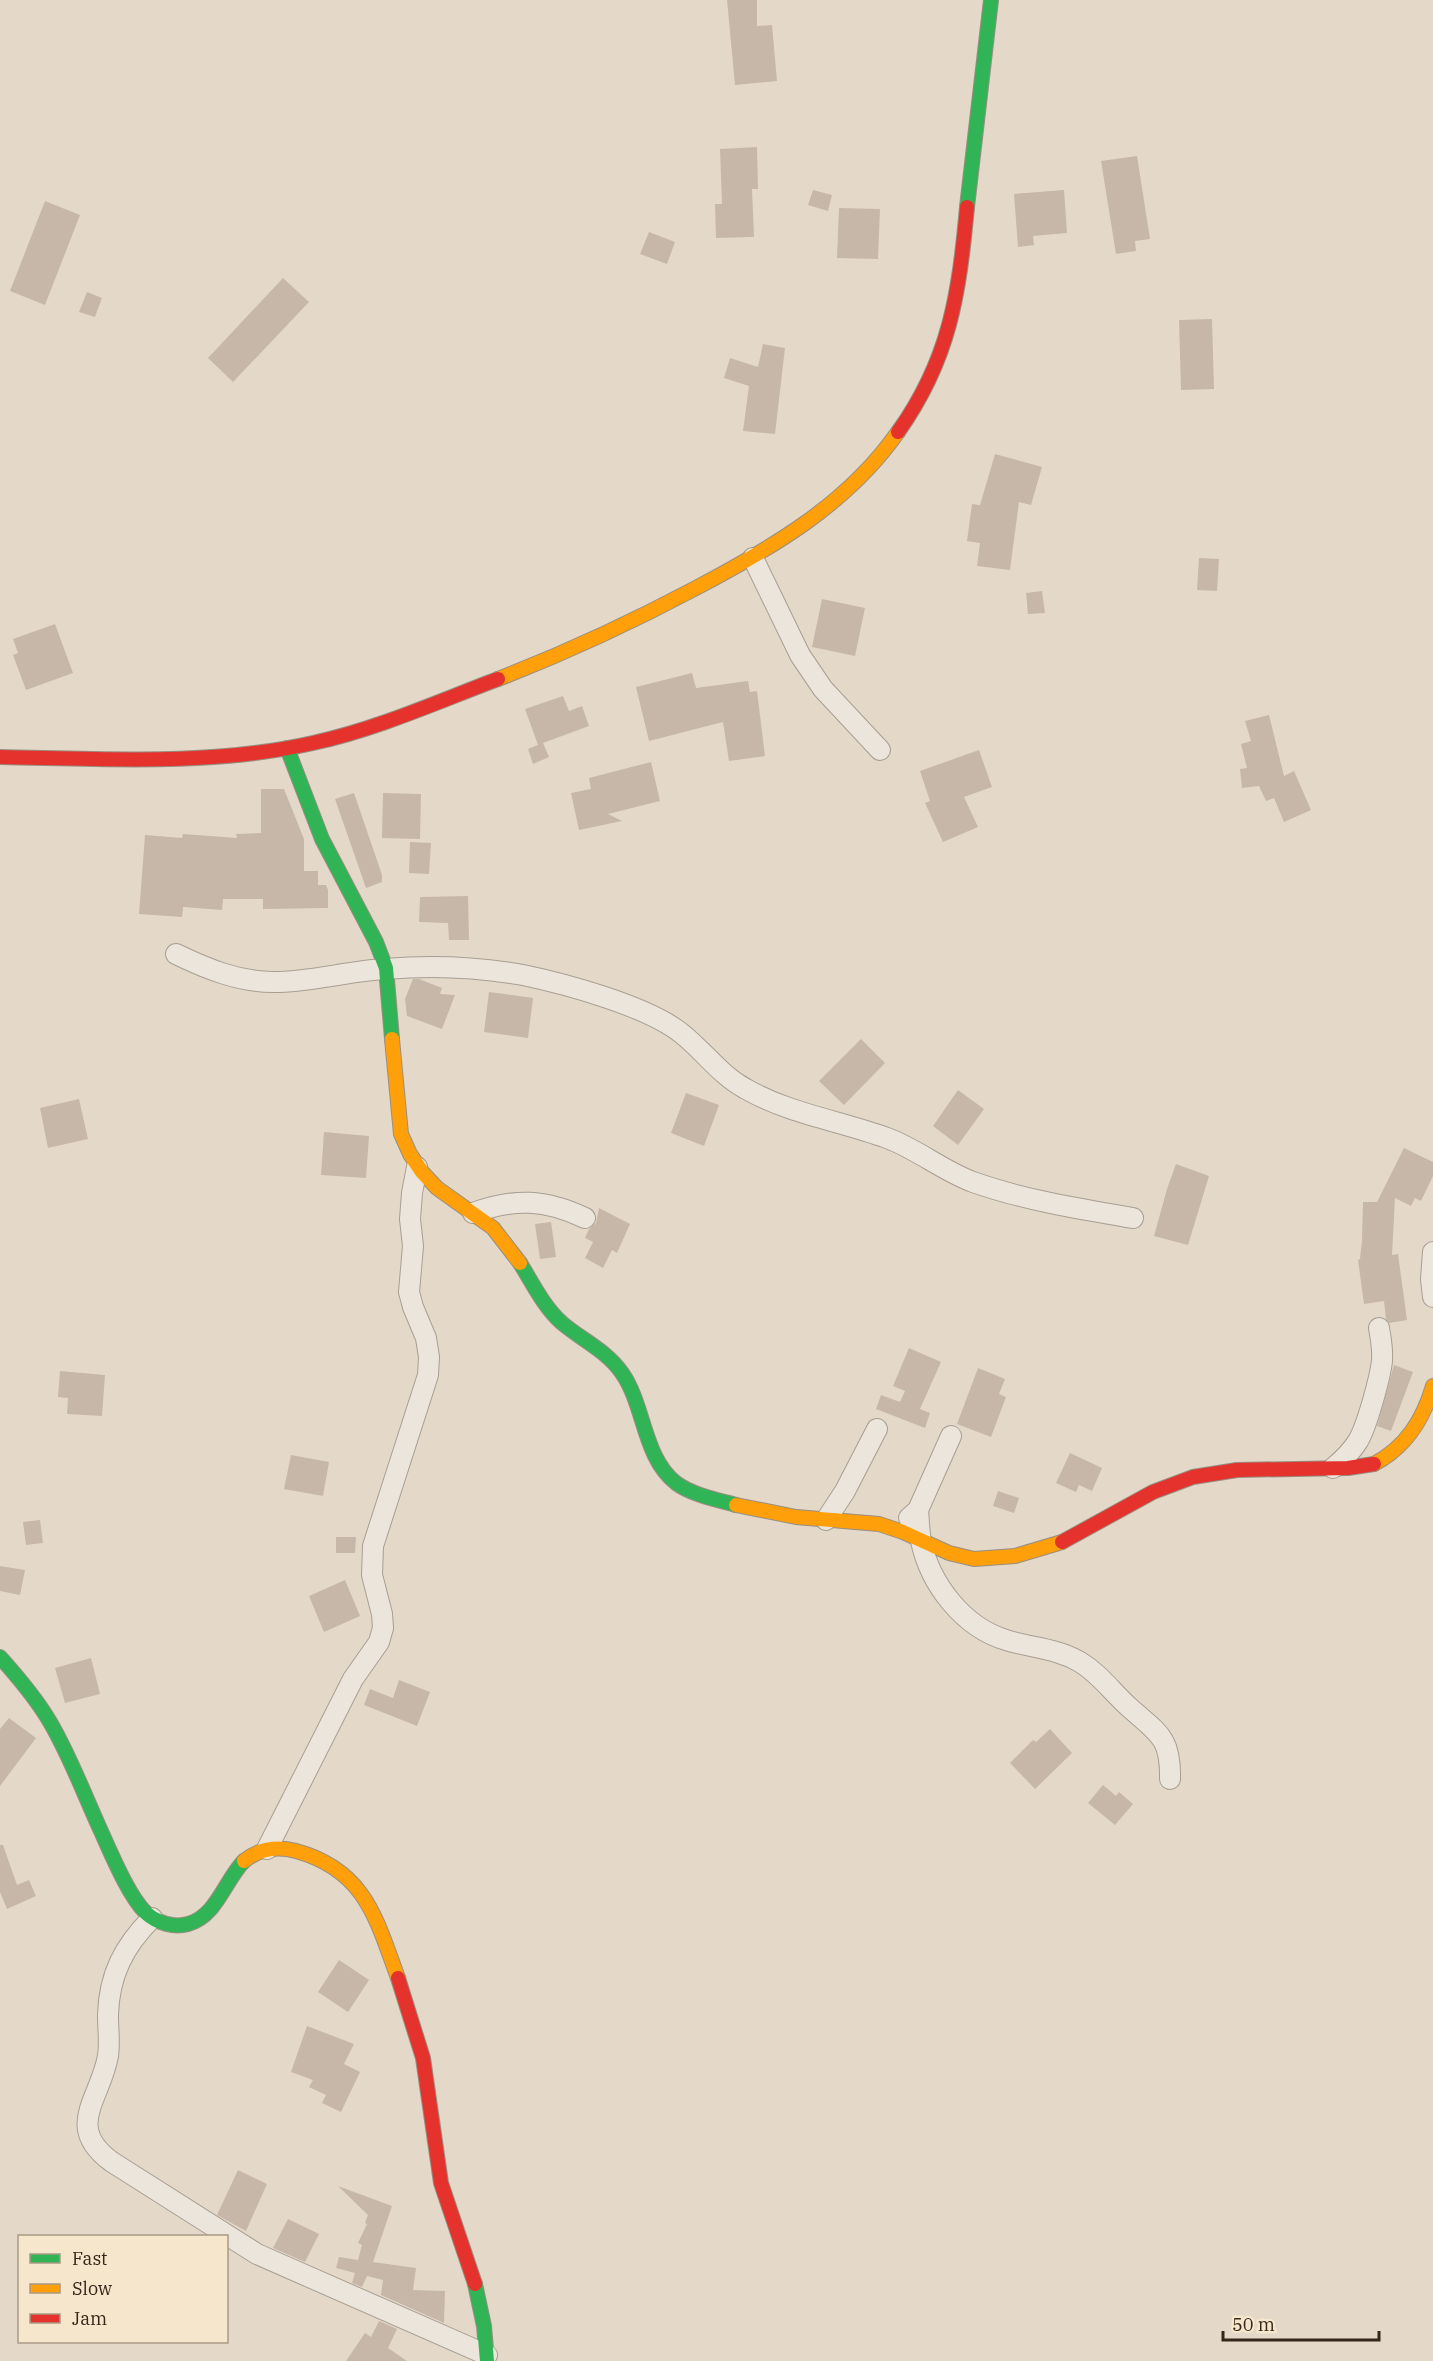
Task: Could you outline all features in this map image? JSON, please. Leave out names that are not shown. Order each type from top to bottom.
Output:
[{"type":"street","points":[[0,757],[148,758],[226,755],[288,748],[351,734],[535,664],[654,611],[753,558],[805,524],[854,484],[891,441],[921,396],[941,354],[958,297],[991,0]]},
{"type":"street","points":[[753,558],[800,655],[823,689],[880,750]]},
{"type":"street","points":[[288,748],[314,820],[336,870],[379,947],[386,968],[401,1134],[407,1151],[417,1167],[440,1190],[495,1230],[513,1250],[539,1295],[555,1316],[574,1334],[612,1361],[625,1377],[657,1459],[665,1473],[677,1484],[735,1505],[780,1516],[854,1520],[883,1525],[948,1552],[974,1559],[1009,1556],[1039,1550],[1068,1540],[1141,1498],[1191,1478],[1226,1472],[1370,1466],[1390,1456],[1406,1441],[1420,1420],[1433,1386]]},
{"type":"street","points":[[176,954],[207,969],[239,978],[273,982],[386,968],[455,967],[522,975],[589,992],[658,1018],[681,1033],[722,1073],[747,1090],[774,1102],[885,1137],[905,1145],[974,1182],[1037,1200],[1133,1218]]},
{"type":"street","points":[[267,1849],[353,1679],[379,1642],[383,1628],[382,1614],[372,1575],[373,1546],[428,1375],[429,1357],[426,1338],[413,1307],[410,1292],[413,1245],[410,1219],[417,1167]]},
{"type":"street","points":[[473,1213],[511,1203],[530,1202],[549,1204],[585,1218]]},
{"type":"street","points":[[1433,1252],[1431,1279],[1433,1297]]},
{"type":"street","points":[[1333,1468],[1348,1455],[1359,1438],[1366,1419],[1382,1363],[1379,1328]]},
{"type":"street","points":[[826,1520],[845,1491],[877,1429]]},
{"type":"street","points":[[883,1525],[896,1524],[918,1510],[951,1436]]},
{"type":"street","points":[[918,1510],[921,1541],[929,1567],[945,1594],[965,1618],[985,1632],[1007,1641],[1056,1651],[1080,1662],[1101,1678],[1163,1738],[1170,1758],[1170,1779]]},
{"type":"street","points":[[0,1657],[28,1689],[50,1723],[105,1842],[138,1902],[152,1918],[170,1926],[190,1924],[208,1912],[231,1874],[247,1859],[267,1849],[294,1851],[320,1858],[361,1891],[374,1915],[412,2017],[423,2058],[430,2099],[433,2142],[441,2185],[470,2268],[482,2315],[487,2358]]},
{"type":"street","points":[[152,1918],[135,1935],[114,1975],[108,1998],[108,2055],[104,2072],[87,2114],[86,2128],[91,2142],[100,2154],[227,2235]]},
{"type":"street","points":[[228,2236],[257,2254],[487,2358]]},
{"type":"building","points":[[727,0],[757,0],[757,26],[772,25],[777,81],[735,85]]},
{"type":"building","points":[[757,147],[758,189],[752,189],[754,237],[716,238],[715,204],[722,204],[720,149]]},
{"type":"building","points":[[1137,156],[1150,239],[1135,241],[1136,251],[1116,254],[1101,161]]},
{"type":"building","points":[[813,190],[832,195],[828,211],[808,205]]},
{"type":"building","points":[[1064,190],[1067,233],[1033,236],[1034,245],[1018,247],[1014,194]]},
{"type":"building","points":[[45,201],[80,215],[45,305],[10,291]]},
{"type":"building","points":[[839,208],[880,209],[878,259],[837,258]]},
{"type":"building","points":[[649,232],[675,242],[667,264],[640,254]]},
{"type":"building","points":[[283,278],[309,302],[233,382],[208,358]]},
{"type":"building","points":[[87,292],[102,298],[95,317],[79,312]]},
{"type":"building","points":[[1212,319],[1214,389],[1181,390],[1179,320]]},
{"type":"building","points":[[763,344],[785,348],[775,434],[743,431],[749,386],[724,378],[730,358],[758,367]]},
{"type":"building","points":[[995,454],[1042,467],[1031,505],[1019,502],[1010,570],[977,566],[980,543],[967,541],[972,504],[980,505]]},
{"type":"building","points":[[1199,558],[1219,559],[1217,591],[1197,590]]},
{"type":"building","points":[[1042,591],[1045,613],[1028,614],[1026,593]]},
{"type":"building","points":[[822,599],[865,608],[855,656],[812,647]]},
{"type":"building","points":[[55,624],[73,673],[26,690],[13,655],[18,653],[13,639]]},
{"type":"building","points":[[692,673],[696,688],[748,681],[750,692],[757,691],[765,756],[729,761],[723,722],[649,741],[636,687]]},
{"type":"building","points":[[563,696],[569,711],[582,706],[589,726],[543,743],[549,757],[533,764],[528,749],[538,745],[525,709]]},
{"type":"building","points":[[1269,715],[1284,776],[1294,771],[1311,810],[1284,822],[1274,798],[1266,801],[1259,786],[1242,788],[1240,769],[1247,768],[1241,744],[1251,741],[1245,721]]},
{"type":"building","points":[[979,750],[992,787],[964,797],[978,827],[943,842],[925,803],[930,801],[920,771]]},
{"type":"building","points":[[651,762],[660,801],[608,814],[622,821],[579,830],[571,793],[591,789],[589,778]]},
{"type":"building","points":[[261,789],[284,789],[304,839],[304,871],[318,871],[318,885],[326,885],[328,890],[328,908],[263,909],[263,899],[223,899],[222,910],[183,907],[182,917],[139,914],[145,835],[182,838],[183,834],[237,838],[236,834],[261,833]]},
{"type":"building","points":[[354,793],[382,875],[382,882],[366,888],[335,799]]},
{"type":"building","points":[[383,793],[421,794],[420,839],[382,838]]},
{"type":"building","points":[[410,842],[431,843],[429,874],[409,873]]},
{"type":"building","points":[[468,896],[469,940],[449,940],[448,923],[419,922],[420,897]]},
{"type":"building","points":[[413,979],[442,988],[440,994],[455,995],[442,1029],[407,1016],[405,999]]},
{"type":"building","points":[[489,992],[533,998],[528,1038],[484,1032]]},
{"type":"building","points":[[861,1039],[885,1063],[844,1105],[819,1081]]},
{"type":"building","points":[[958,1090],[984,1109],[958,1145],[933,1126]]},
{"type":"building","points":[[686,1093],[719,1105],[704,1146],[671,1133]]},
{"type":"building","points":[[79,1099],[88,1139],[48,1148],[40,1108]]},
{"type":"building","points":[[324,1132],[369,1136],[366,1178],[321,1175]]},
{"type":"building","points":[[1404,1148],[1433,1162],[1433,1176],[1421,1201],[1415,1198],[1411,1206],[1395,1198],[1392,1255],[1398,1254],[1407,1320],[1389,1323],[1386,1319],[1384,1301],[1364,1304],[1358,1260],[1362,1240],[1363,1202],[1377,1202]]},
{"type":"building","points":[[1176,1164],[1209,1176],[1188,1245],[1154,1236]]},
{"type":"building","points":[[599,1208],[630,1224],[617,1253],[612,1250],[603,1268],[585,1258],[593,1242],[585,1238],[589,1229],[596,1223]]},
{"type":"building","points":[[551,1222],[556,1257],[540,1259],[535,1224]]},
{"type":"building","points":[[909,1348],[941,1362],[920,1409],[930,1413],[925,1428],[876,1409],[881,1395],[900,1402],[905,1391],[893,1386]]},
{"type":"building","points":[[1394,1365],[1413,1372],[1391,1431],[1377,1426]]},
{"type":"building","points":[[978,1368],[1005,1379],[999,1394],[1006,1397],[991,1437],[957,1424]]},
{"type":"building","points":[[60,1371],[105,1375],[102,1416],[67,1414],[68,1398],[58,1397]]},
{"type":"building","points":[[1070,1453],[1102,1468],[1092,1491],[1079,1485],[1076,1492],[1056,1483]]},
{"type":"building","points":[[291,1455],[329,1462],[323,1496],[284,1489]]},
{"type":"building","points":[[998,1491],[1019,1498],[1014,1513],[993,1506]]},
{"type":"building","points":[[40,1520],[43,1543],[26,1545],[23,1522]]},
{"type":"building","points":[[336,1537],[356,1537],[355,1553],[336,1553]]},
{"type":"building","points":[[0,1566],[25,1570],[20,1595],[0,1591]]},
{"type":"building","points":[[345,1580],[360,1616],[324,1632],[309,1596]]},
{"type":"building","points":[[91,1658],[100,1694],[65,1703],[55,1668]]},
{"type":"building","points":[[399,1680],[430,1692],[417,1726],[364,1705],[370,1689],[393,1698]]},
{"type":"building","points":[[9,1718],[36,1738],[0,1786],[0,1729]]},
{"type":"building","points":[[1050,1729],[1072,1753],[1035,1789],[1010,1763],[1033,1740],[1036,1742]]},
{"type":"building","points":[[1103,1785],[1116,1796],[1119,1792],[1133,1804],[1115,1825],[1088,1803]]},
{"type":"building","points":[[0,1845],[3,1845],[17,1885],[29,1880],[36,1896],[7,1909],[0,1892]]},
{"type":"building","points":[[339,1960],[369,1980],[348,2012],[318,1992]]},
{"type":"building","points":[[307,2026],[354,2044],[344,2064],[360,2072],[341,2112],[322,2103],[326,2095],[309,2087],[313,2080],[291,2072]]},
{"type":"building","points":[[238,2170],[267,2184],[246,2231],[217,2215]]},
{"type":"building","points":[[338,2186],[392,2206],[373,2262],[416,2268],[413,2290],[445,2291],[444,2323],[381,2295],[383,2280],[367,2276],[362,2287],[352,2283],[355,2273],[336,2268],[339,2257],[358,2260],[362,2245],[358,2243],[367,2224],[365,2223],[368,2215]]},
{"type":"building","points":[[288,2219],[319,2234],[305,2262],[273,2248]]},
{"type":"building","points":[[379,2321],[397,2329],[388,2348],[407,2361],[346,2361],[365,2333],[371,2337]]},
{"type":"traffic: fast","points":[[967,207],[991,0]]},
{"type":"traffic: fast","points":[[287,748],[322,839],[376,942],[386,968],[392,1039]]},
{"type":"traffic: fast","points":[[520,1263],[539,1295],[556,1317],[602,1352],[622,1373],[636,1400],[650,1445],[665,1472],[676,1483],[690,1491],[736,1505]]},
{"type":"traffic: fast","points":[[0,1657],[50,1722],[120,1873],[146,1913],[155,1920],[171,1925],[183,1925],[198,1920],[213,1906],[244,1861]]},
{"type":"traffic: fast","points":[[475,2284],[484,2326],[487,2361]]},
{"type":"traffic: slow","points":[[498,679],[646,614],[751,558],[831,503],[878,458],[898,432]]},
{"type":"traffic: slow","points":[[392,1039],[401,1134],[410,1154],[437,1188],[493,1228],[520,1263]]},
{"type":"traffic: slow","points":[[1374,1464],[1395,1449],[1412,1431],[1424,1410],[1433,1386]]},
{"type":"traffic: slow","points":[[736,1505],[796,1517],[879,1524],[949,1553],[974,1559],[1015,1556],[1062,1542]]},
{"type":"traffic: slow","points":[[244,1861],[262,1851],[282,1849],[319,1859],[338,1870],[365,1899],[398,1978]]},
{"type":"traffic: jam","points":[[898,432],[916,405],[941,352],[955,297],[967,207]]},
{"type":"traffic: jam","points":[[0,757],[118,760],[197,758],[275,750],[313,743],[360,730],[498,679]]},
{"type":"traffic: jam","points":[[1062,1542],[1153,1492],[1193,1477],[1237,1470],[1348,1468],[1374,1464]]},
{"type":"traffic: jam","points":[[398,1978],[423,2058],[441,2183],[475,2284]]}]
